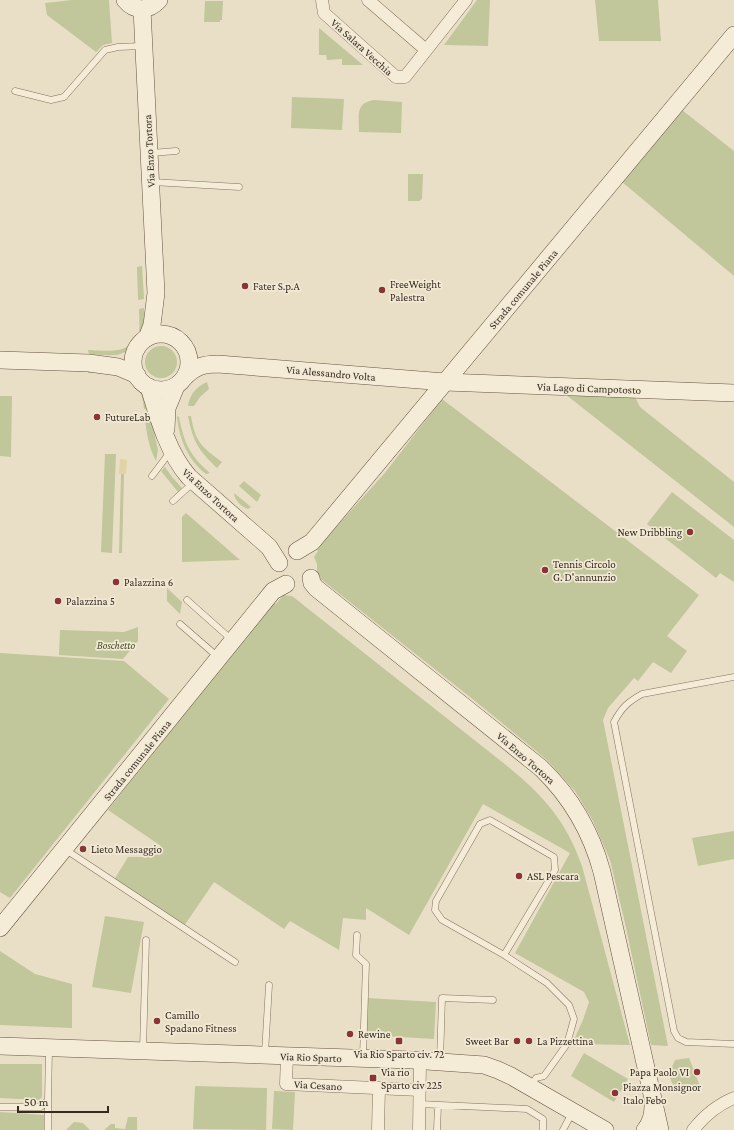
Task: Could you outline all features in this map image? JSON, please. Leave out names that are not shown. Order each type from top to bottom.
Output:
[{"type":"street","points":[[125,0],[131,6],[142,9],[155,4],[159,0]]},
{"type":"street","name":"Via Salara Vecchia","points":[[322,0],[324,13],[396,77],[405,77],[466,0]]},
{"type":"street","points":[[372,0],[426,50]]},
{"type":"street","name":"Via Enzo Tortora","points":[[142,9],[156,293],[152,325],[142,343]]},
{"type":"street","name":"Strada comunale Piana","points":[[0,928],[233,640],[445,382],[734,35]]},
{"type":"street","name":"Via Enzo Tortora","points":[[156,293],[172,336]]},
{"type":"street","points":[[89,363],[119,358],[155,335],[164,334],[172,336],[178,340],[186,350],[189,357],[189,364],[167,408],[169,443]]},
{"type":"street","points":[[142,343],[134,355],[134,362],[143,381]]},
{"type":"street","name":"Via Alessandro Volta","points":[[186,350],[205,360],[218,364]]},
{"type":"street","points":[[0,360],[89,363],[118,367],[158,390],[167,390],[180,382]]},
{"type":"street","name":"Via Alessandro Volta","points":[[180,382],[192,370],[206,364],[218,364],[445,382]]},
{"type":"street","name":"Via Enzo Tortora","points":[[143,381],[180,466],[194,482],[323,594],[540,768],[573,805],[587,830],[598,858],[660,1130]]},
{"type":"street","name":"Via Lago di Campotosto","points":[[445,382],[734,392]]},
{"type":"street","name":"Via Rio Sparto","points":[[0,1046],[363,1058],[484,1065],[541,1084],[573,1112],[605,1130]]},
{"type":"street","name":"Via Cesano","points":[[286,1056],[286,1084],[420,1090]]},
{"type":"street","points":[[419,1130],[420,1061]]},
{"type":"street","points":[[378,1130],[379,1088]]},
{"type":"street","points":[[645,1130],[652,1117],[653,1094]]},
{"type":"street","points":[[653,1094],[663,1122],[668,1130]]},
{"type":"street","points":[[693,1130],[713,1109],[734,1098]]},
{"type":"lane","points":[[15,91],[51,100],[64,97],[105,50],[118,47],[144,46]]},
{"type":"lane","points":[[149,154],[176,151]]},
{"type":"lane","points":[[151,182],[239,186]]},
{"type":"lane","points":[[152,476],[169,443]]},
{"type":"lane","points":[[173,501],[194,482]]},
{"type":"lane","points":[[187,600],[233,640]]},
{"type":"lane","points":[[180,624],[219,658]]},
{"type":"lane","points":[[734,677],[642,694],[630,701],[620,710],[614,722],[674,1031],[678,1038],[686,1042],[734,1044]]},
{"type":"lane","points":[[504,955],[555,870],[554,857],[490,820],[480,824],[436,901],[435,910],[442,920],[504,955],[547,983],[569,1005],[574,1019],[567,1044],[541,1084]]},
{"type":"lane","points":[[64,849],[235,962]]},
{"type":"lane","points":[[357,935],[356,955],[366,964],[363,1058]]},
{"type":"lane","points":[[143,1051],[146,940]]},
{"type":"lane","points":[[265,1055],[269,985]]},
{"type":"lane","points":[[440,1062],[442,998],[493,1000]]},
{"type":"lane","points":[[48,1130],[49,1048]]},
{"type":"lane","points":[[0,1107],[41,1107],[48,1100]]},
{"type":"lane","points":[[420,1104],[527,1109],[543,1119],[543,1130]]},
{"type":"lane","points":[[437,1130],[438,1105]]},
{"type":"lane","points":[[563,1130],[573,1112]]},
{"type":"green space","points":[[72,0],[109,0],[112,43],[103,45],[96,52],[47,15],[45,3]]},
{"type":"green space","points":[[477,0],[490,0],[488,46],[444,45]]},
{"type":"green space","points":[[595,0],[658,0],[661,41],[599,41]]},
{"type":"green space","points":[[205,1],[223,1],[222,20],[220,20],[220,22],[204,22]]},
{"type":"green space","points":[[319,28],[363,65],[342,65],[342,59],[327,60],[326,55],[319,55]]},
{"type":"green space","points":[[292,97],[344,99],[342,130],[291,128]]},
{"type":"green space","points":[[374,100],[402,102],[401,133],[359,132],[359,111],[364,104]]},
{"type":"green space","points":[[682,110],[734,151],[734,276],[621,181]]},
{"type":"green space","points":[[408,174],[423,174],[422,199],[419,201],[408,201]]},
{"type":"green space","points":[[142,266],[144,299],[138,300],[137,267]]},
{"type":"green space","points":[[144,308],[143,330],[138,342],[133,347],[116,355],[89,354],[88,350],[111,351],[125,348],[131,344],[136,339],[139,331],[139,309]]},
{"type":"green space","points":[[158,346],[164,346],[173,350],[177,362],[173,374],[164,378],[158,378],[149,374],[145,365],[145,359],[149,350]]},
{"type":"green space","points":[[88,369],[111,370],[129,375],[136,379],[142,386],[147,396],[150,409],[144,409],[142,397],[138,388],[133,382],[118,375],[88,373]]},
{"type":"green space","points":[[207,382],[209,389],[200,397],[194,406],[188,406],[194,391]]},
{"type":"green space","points":[[565,394],[635,397],[640,407],[734,482],[734,527]]},
{"type":"green space","points":[[0,396],[12,396],[11,457],[0,456]]},
{"type":"green space","points":[[442,399],[699,595],[667,636],[687,651],[671,673],[653,662],[638,681],[634,678],[608,708],[603,720],[668,1046],[651,1045],[610,860],[593,821],[575,791],[549,762],[535,750],[317,576],[317,564],[314,557],[318,551],[316,549],[384,474]]},
{"type":"green space","points":[[177,416],[179,417],[186,442],[193,455],[197,461],[210,473],[206,474],[189,456],[182,441]]},
{"type":"green space","points":[[188,416],[191,416],[197,438],[200,443],[222,462],[217,468],[197,445]]},
{"type":"green space","points":[[151,419],[158,450],[156,461],[150,446],[145,420]]},
{"type":"green space","points":[[105,454],[116,454],[112,553],[101,552]]},
{"type":"green space","points":[[165,467],[182,488],[178,492],[161,471]]},
{"type":"green space","points":[[121,474],[124,474],[122,553],[119,553]]},
{"type":"green space","points":[[244,481],[261,495],[257,502],[239,486]]},
{"type":"green space","name":"New Dribbling","points":[[672,492],[734,540],[734,582],[720,573],[716,578],[647,524]]},
{"type":"green space","points":[[234,493],[251,507],[248,509],[243,507],[235,498]]},
{"type":"green space","points":[[186,513],[240,560],[182,562],[182,517]]},
{"type":"green space","points":[[167,588],[182,602],[180,614],[167,601]]},
{"type":"green space","points":[[283,595],[292,596],[506,765],[531,787],[552,810],[569,835],[582,866],[630,1045],[572,1044],[589,1002],[584,992],[515,953],[570,853],[483,804],[409,935],[366,908],[366,920],[343,918],[339,950],[290,921],[284,929],[214,882],[184,926],[114,880],[128,857],[144,857],[152,851],[155,853],[161,846],[108,810],[272,603],[273,602],[276,604]]},
{"type":"green space","name":"Boschetto","points":[[138,627],[138,641],[123,659],[59,655],[60,630],[124,632]]},
{"type":"green space","points":[[0,653],[124,661],[169,699],[10,898],[0,892]]},
{"type":"green space","points":[[734,831],[734,859],[698,866],[692,838]]},
{"type":"green space","points":[[105,916],[144,922],[131,993],[92,987]]},
{"type":"green space","points":[[0,951],[35,974],[72,984],[72,1028],[0,1025]]},
{"type":"green space","points":[[367,998],[436,1002],[434,1039],[365,1035]]},
{"type":"green space","points":[[584,1053],[628,1079],[614,1102],[571,1076]]},
{"type":"green space","points":[[689,1058],[700,1086],[692,1091],[682,1092],[673,1085],[670,1078],[670,1073],[675,1060]]},
{"type":"green space","points":[[0,1064],[42,1064],[42,1097],[39,1100],[0,1098]]},
{"type":"green space","points":[[195,1086],[267,1088],[266,1130],[193,1129]]},
{"type":"green space","points":[[274,1091],[295,1092],[293,1130],[272,1129]]},
{"type":"green space","points":[[0,1112],[44,1115],[44,1130],[0,1130]]},
{"type":"green space","points":[[128,1117],[137,1117],[137,1130],[104,1130],[111,1124],[115,1124],[115,1128],[125,1129]]},
{"type":"green space","points":[[74,1122],[83,1123],[90,1130],[66,1130]]},
{"type":"sand","points":[[120,459],[127,460],[126,474],[119,474]]},
{"type":"place","name":"Fater S.p.A","points":[[245,286]]},
{"type":"place","name":"FreeWeight Palestra","points":[[382,290]]},
{"type":"place","name":"FutureLab","points":[[97,417]]},
{"type":"place","name":"New Dribbling","points":[[690,532]]},
{"type":"place","name":"Tennis Circolo G. D'annunzio","points":[[545,570]]},
{"type":"place","name":"Palazzina 6","points":[[116,582]]},
{"type":"place","name":"Palazzina 5","points":[[58,601]]},
{"type":"place","name":"Lieto Messaggio","points":[[83,849]]},
{"type":"place","name":"ASL Pescara","points":[[519,876]]},
{"type":"place","name":"Camillo Spadano Fitness","points":[[157,1021]]},
{"type":"place","name":"Rewine","points":[[350,1034]]},
{"type":"place","name":"Via Rio Sparto civ. 72","points":[[399,1041]]},
{"type":"place","name":"Sweet Bar","points":[[517,1041]]},
{"type":"place","name":"La Pizzettina","points":[[529,1041]]},
{"type":"place","name":"Papa Paolo VI","points":[[697,1072]]},
{"type":"place","name":"Via rio Sparto civ 225","points":[[373,1078]]},
{"type":"place","name":"Piazza Monsignor Italo Febo","points":[[615,1093]]}]
